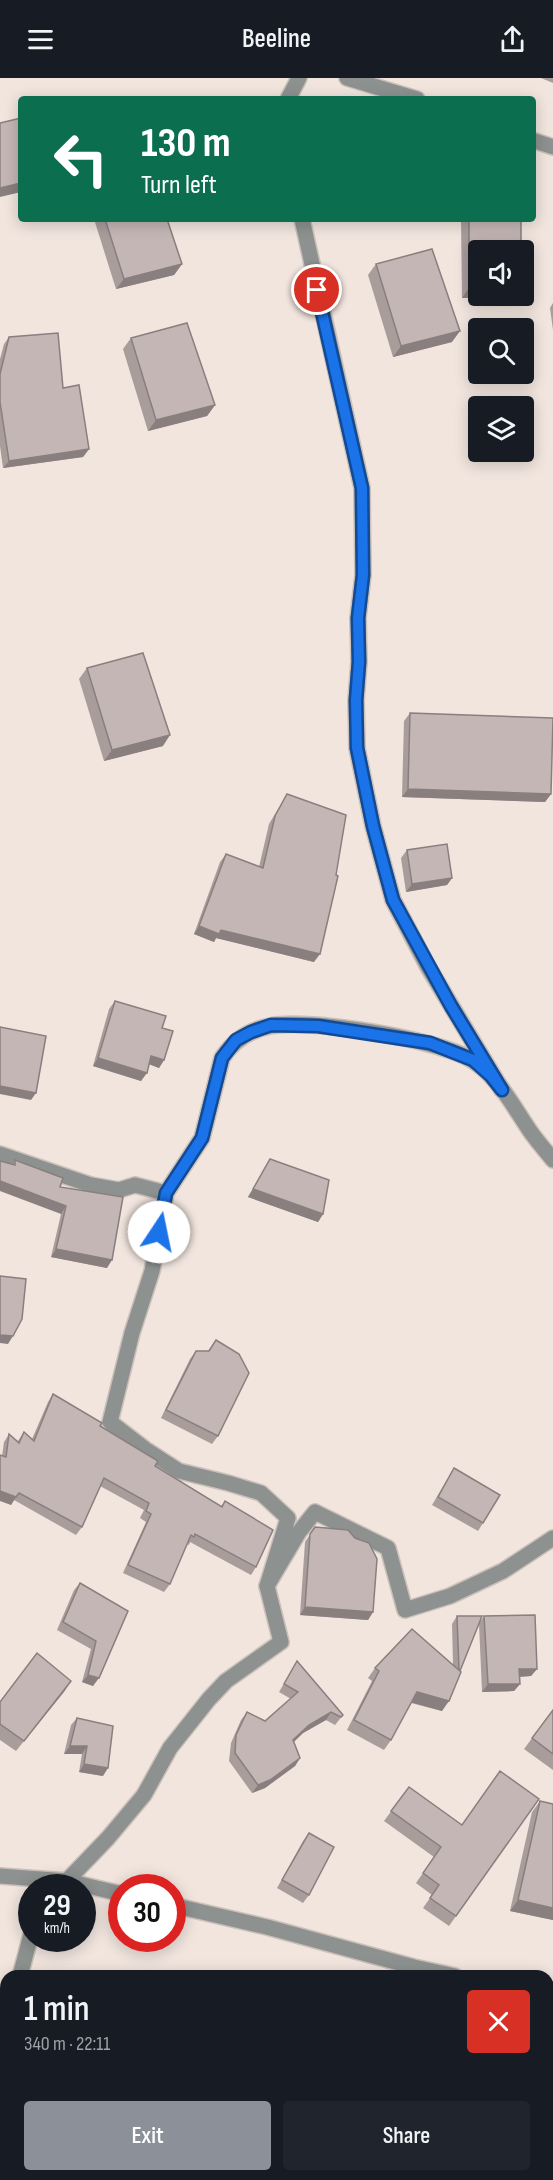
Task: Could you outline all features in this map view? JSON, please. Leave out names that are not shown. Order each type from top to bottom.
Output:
[{"type":"street","points":[[290,96],[299,78]]},
{"type":"street","points":[[347,78],[407,96]]},
{"type":"street","points":[[536,141],[553,147]]},
{"type":"street","points":[[303,222],[362,488],[363,575],[358,618],[357,748],[373,826],[393,900],[434,977],[502,1090],[553,1160]]},
{"type":"street","points":[[74,1874],[144,1795],[170,1748],[209,1699],[226,1681],[281,1642],[267,1586],[288,1518],[261,1493],[179,1472],[110,1422],[132,1333],[152,1271],[166,1193],[202,1138],[222,1058],[236,1040],[271,1025],[318,1026],[430,1043],[473,1060],[491,1076],[502,1090]]},
{"type":"street","points":[[0,1154],[92,1185],[118,1190],[135,1185],[166,1193]]},
{"type":"street","points":[[267,1586],[299,1532],[315,1512],[388,1548],[405,1610],[450,1596],[503,1571],[553,1538]]},
{"type":"street","points":[[0,1876],[18,1878]]},
{"type":"street","points":[[186,1908],[267,1927],[427,1970]]},
{"type":"street","points":[[22,1970],[26,1952]]},
{"type":"building","points":[[18,119],[18,184],[0,188],[0,123]]},
{"type":"building","points":[[106,222],[168,222],[182,264],[124,279]]},
{"type":"building","points":[[469,222],[521,222],[521,240],[469,240]]},
{"type":"building","points":[[432,249],[460,331],[401,346],[376,264]]},
{"type":"building","points":[[187,323],[215,405],[156,420],[131,338]]},
{"type":"building","points":[[58,333],[63,388],[79,385],[89,449],[9,461],[0,402],[0,374],[9,337]]},
{"type":"building","points":[[143,653],[170,735],[112,750],[87,668]]},
{"type":"building","points":[[410,713],[553,718],[551,794],[408,789]]},
{"type":"building","points":[[287,794],[346,815],[336,875],[338,876],[320,954],[221,930],[219,934],[199,926],[226,854],[263,868],[275,816]]},
{"type":"building","points":[[447,844],[452,878],[412,884],[407,850]]},
{"type":"building","points":[[115,1001],[166,1016],[162,1028],[173,1031],[164,1060],[151,1056],[147,1073],[98,1058]]},
{"type":"building","points":[[0,1027],[46,1036],[36,1093],[0,1086]]},
{"type":"building","points":[[270,1159],[329,1180],[323,1214],[253,1189]]},
{"type":"building","points":[[15,1160],[63,1178],[60,1187],[123,1197],[112,1260],[56,1249],[66,1206],[0,1181],[0,1161],[15,1165]]},
{"type":"building","points":[[0,1276],[26,1279],[22,1319],[13,1336],[0,1335]]},
{"type":"building","points":[[216,1340],[239,1354],[249,1373],[218,1436],[166,1410],[196,1351],[209,1351]]},
{"type":"building","points":[[53,1394],[102,1423],[100,1426],[158,1461],[155,1466],[222,1507],[225,1501],[273,1530],[256,1567],[195,1534],[194,1537],[191,1535],[170,1584],[128,1565],[151,1514],[146,1511],[149,1503],[104,1478],[82,1527],[19,1493],[16,1497],[0,1491],[0,1455],[6,1457],[9,1434],[19,1443],[24,1432],[34,1441]]},
{"type":"building","points":[[454,1468],[500,1495],[483,1523],[438,1497]]},
{"type":"building","points":[[315,1527],[348,1530],[355,1538],[369,1543],[377,1559],[373,1612],[305,1607],[310,1534]]},
{"type":"building","points":[[80,1583],[128,1611],[99,1678],[88,1675],[96,1641],[63,1622]]},
{"type":"building","points":[[535,1615],[537,1669],[519,1669],[520,1684],[488,1684],[484,1616]]},
{"type":"building","points":[[457,1616],[482,1616],[460,1671],[459,1670]]},
{"type":"building","points":[[412,1629],[461,1672],[449,1701],[417,1692],[391,1740],[354,1720],[379,1671],[375,1668]]},
{"type":"building","points":[[37,1653],[71,1681],[24,1741],[0,1724],[0,1702]]},
{"type":"building","points":[[297,1661],[343,1715],[341,1717],[331,1712],[309,1725],[293,1740],[300,1758],[270,1780],[258,1785],[235,1753],[236,1735],[247,1712],[265,1721],[298,1692],[284,1684]]},
{"type":"building","points":[[553,1710],[553,1754],[532,1738]]},
{"type":"building","points":[[77,1718],[113,1726],[108,1768],[84,1764],[87,1746],[70,1746]]},
{"type":"building","points":[[500,1771],[539,1799],[456,1916],[430,1898],[439,1885],[423,1873],[441,1847],[391,1811],[409,1787],[462,1825]]},
{"type":"building","points":[[540,1801],[553,1804],[553,1908],[518,1900]]},
{"type":"building","points":[[309,1833],[334,1847],[309,1895],[282,1880]]},
{"type":"route","points":[[159,1232],[166,1193],[202,1138],[222,1058],[236,1040],[251,1032],[271,1025],[318,1026],[430,1043],[473,1060],[491,1076],[502,1090],[428,968],[393,900],[373,826],[357,748],[358,618],[363,575],[362,488],[317,290]]}]
